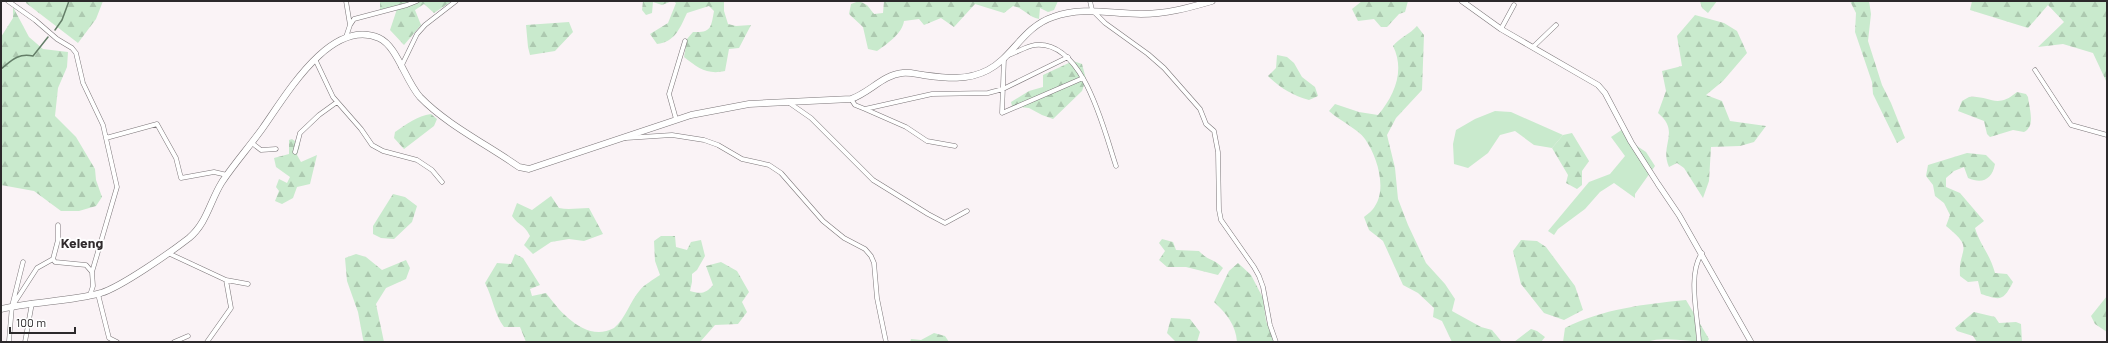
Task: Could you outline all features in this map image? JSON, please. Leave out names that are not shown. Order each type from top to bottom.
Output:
[{"type":"main road","points":[[1,309],[12,306],[98,294],[122,283],[187,240],[202,225],[218,190],[227,175],[299,78],[315,59],[346,37],[368,35],[387,42],[392,47],[400,67],[415,90],[429,105],[523,169],[529,169],[676,119],[728,108],[786,101],[851,99],[864,93],[892,75],[910,73],[965,79],[990,70],[1023,36],[1037,24],[1053,16],[1092,10],[1118,13],[1163,13],[1212,1]]},
{"type":"street","points":[[8,1],[72,48],[76,53],[83,84],[103,125],[117,187],[92,272],[93,286],[90,295]]},
{"type":"street","points":[[346,1],[350,25],[346,37]]},
{"type":"street","points":[[350,25],[360,17],[391,10],[417,1]]},
{"type":"street","points":[[400,67],[405,62],[410,44],[425,25],[456,1]]},
{"type":"street","points":[[1090,1],[1092,10],[1105,23],[1148,54],[1164,68],[1200,109],[1206,124],[1214,131],[1218,152],[1219,210],[1221,220],[1259,276],[1263,287],[1270,325],[1276,342]]},
{"type":"street","points":[[1462,1],[1501,29],[1598,85],[1605,93],[1631,142],[1702,253],[1751,342]]},
{"type":"street","points":[[1501,29],[1514,5]]},
{"type":"street","points":[[1533,47],[1556,25]]},
{"type":"street","points":[[676,119],[670,94],[686,41]]},
{"type":"street","points":[[1083,78],[1002,113],[1004,57],[1035,45],[1050,47],[1068,57],[1083,78],[1116,166]]},
{"type":"street","points":[[865,109],[932,94],[988,93],[1003,89],[1068,57]]},
{"type":"street","points":[[315,59],[330,92],[361,129],[372,145],[384,151],[417,160],[432,170],[442,182]]},
{"type":"street","points":[[2035,70],[2071,124],[2107,135]]},
{"type":"street","points":[[851,99],[854,105],[906,127],[927,141],[955,146]]},
{"type":"street","points":[[786,101],[811,118],[873,180],[928,214],[945,223],[968,211]]},
{"type":"street","points":[[295,152],[300,133],[319,115],[337,102]]},
{"type":"street","points":[[106,138],[156,124],[176,158],[181,178],[214,172],[227,175]]},
{"type":"street","points":[[620,139],[656,136],[685,136],[718,145],[742,159],[769,165],[781,173],[822,221],[844,238],[865,249],[871,256],[874,263],[877,298],[886,342]]},
{"type":"street","points":[[252,143],[261,150],[276,149]]},
{"type":"street","points":[[12,306],[37,268],[53,259],[58,240],[58,225]]},
{"type":"street","points":[[168,253],[226,280],[248,284]]},
{"type":"street","points":[[1699,342],[1695,305],[1695,273],[1697,259],[1702,253]]},
{"type":"street","points":[[53,259],[55,262],[86,265],[92,272]]},
{"type":"street","points":[[9,341],[12,306],[24,262]]},
{"type":"street","points":[[207,342],[231,308],[226,280]]},
{"type":"street","points":[[98,294],[110,340],[117,342]]},
{"type":"street","points":[[25,342],[32,303]]},
{"type":"street","points":[[174,342],[188,336]]},
{"type":"green space","points":[[26,1],[103,1],[96,19],[78,43],[26,3]]},
{"type":"green space","points":[[380,1],[452,1],[434,13],[424,4],[415,10],[421,25],[404,45],[390,30],[398,6],[380,10]]},
{"type":"green space","points":[[643,1],[672,1],[662,5],[653,2],[652,13],[646,15],[642,10]]},
{"type":"green space","points":[[673,1],[724,1],[724,11],[728,24],[736,26],[751,25],[739,48],[729,49],[725,71],[713,72],[703,70],[684,57],[687,39],[693,32],[703,32],[711,25],[714,11],[709,6],[687,13],[673,37],[663,43],[657,44],[650,34],[668,23],[676,3]]},
{"type":"green space","points":[[859,1],[867,5],[874,14],[883,13],[884,1],[1058,1],[1054,10],[1048,12],[1040,8],[1039,19],[1013,6],[1004,13],[975,4],[954,27],[941,18],[924,25],[919,19],[904,21],[903,26],[897,34],[877,51],[868,49],[863,27],[849,14],[851,4]]},
{"type":"green space","points":[[1362,1],[1408,1],[1405,12],[1399,14],[1387,27],[1381,27],[1374,19],[1358,21],[1352,9]]},
{"type":"green space","points":[[1700,1],[1717,1],[1708,13],[1702,8]]},
{"type":"green space","points":[[1850,1],[1869,1],[1871,14],[1868,41],[1882,85],[1905,138],[1897,143],[1873,94],[1872,82],[1855,32],[1856,13]]},
{"type":"green space","points":[[1972,1],[2107,1],[2107,83],[2093,53],[2063,44],[2038,47],[2064,22],[2048,5],[2028,28],[1970,10]]},
{"type":"green space","points":[[13,7],[29,37],[43,49],[68,52],[67,67],[58,88],[55,116],[76,137],[95,169],[96,180],[102,197],[96,206],[79,211],[61,211],[34,191],[1,185],[1,37],[13,18]]},
{"type":"green space","points":[[1695,15],[1724,23],[1737,31],[1747,53],[1723,81],[1706,95],[1722,101],[1730,121],[1766,126],[1754,142],[1740,146],[1711,147],[1709,181],[1703,198],[1684,168],[1677,163],[1669,167],[1666,152],[1669,133],[1668,126],[1665,120],[1658,113],[1666,91],[1662,71],[1682,66],[1677,36]]},
{"type":"green space","points":[[569,22],[573,32],[555,51],[530,55],[526,25]]},
{"type":"green space","points":[[1417,26],[1424,35],[1422,90],[1396,118],[1387,135],[1395,168],[1398,199],[1408,225],[1426,263],[1445,284],[1455,299],[1452,311],[1481,327],[1492,330],[1502,342],[1452,342],[1442,321],[1433,317],[1434,308],[1418,293],[1403,285],[1383,241],[1369,230],[1364,217],[1370,212],[1379,199],[1380,181],[1377,163],[1362,135],[1329,111],[1335,104],[1359,112],[1378,115],[1393,91],[1398,73],[1398,64],[1393,46]]},
{"type":"green space","points":[[1277,55],[1287,57],[1294,63],[1302,77],[1315,87],[1318,96],[1309,100],[1297,96],[1282,88],[1268,76],[1276,68]]},
{"type":"green space","points":[[1073,61],[1082,64],[1086,79],[1082,91],[1053,119],[1029,108],[1012,106],[1011,102],[1029,91],[1043,87],[1043,75]]},
{"type":"green space","points":[[2017,92],[2026,94],[2028,97],[2031,121],[2030,126],[2024,132],[2013,130],[1990,137],[1987,134],[1984,121],[1958,111],[1962,101],[1969,97],[1998,101],[2004,100]]},
{"type":"green space","points":[[1495,111],[1511,112],[1563,135],[1552,148],[1534,145],[1515,131],[1500,135],[1488,153],[1468,168],[1454,164],[1453,144],[1456,130],[1475,119]]},
{"type":"green space","points":[[431,114],[437,119],[434,126],[404,149],[394,138],[395,132],[417,118]]},
{"type":"green space","points":[[1623,129],[1631,142],[1646,152],[1655,166],[1635,194],[1635,198],[1614,183],[1600,192],[1585,209],[1558,229],[1554,235],[1548,231],[1589,182],[1610,174],[1625,156],[1611,137]]},
{"type":"green space","points":[[1572,133],[1589,161],[1582,171],[1582,185],[1577,189],[1566,183],[1568,175],[1552,148],[1563,135]]},
{"type":"green space","points":[[292,139],[300,145],[297,155],[301,162],[317,155],[310,184],[297,187],[293,198],[282,204],[275,201],[279,191],[276,187],[279,179],[287,183],[290,177],[276,167],[274,158],[289,154],[289,140]]},
{"type":"green space","points":[[1967,153],[1986,155],[1995,164],[1991,174],[1986,179],[1978,181],[1973,180],[1968,178],[1964,167],[1954,171],[1946,178],[1946,187],[1960,193],[1984,221],[1975,228],[1995,273],[2007,274],[2013,282],[2010,289],[2000,298],[1981,294],[1978,281],[1968,282],[1960,276],[1960,267],[1964,249],[1963,245],[1961,240],[1946,226],[1950,215],[1944,203],[1935,196],[1933,185],[1926,176],[1928,165]]},
{"type":"green space","points":[[393,194],[405,197],[417,206],[412,222],[394,239],[381,238],[373,234],[373,226]]},
{"type":"green space","points":[[551,196],[559,208],[589,208],[603,234],[584,241],[569,239],[551,242],[533,254],[524,245],[530,236],[526,229],[512,216],[517,203],[532,210]]},
{"type":"green space","points":[[661,236],[675,236],[676,247],[687,250],[691,242],[701,240],[705,256],[697,270],[692,274],[690,291],[697,293],[705,292],[713,285],[706,266],[721,262],[737,271],[749,292],[742,302],[747,312],[738,324],[715,325],[700,342],[526,342],[520,327],[504,327],[498,317],[485,283],[497,263],[511,264],[515,254],[523,258],[540,285],[530,289],[532,296],[546,293],[559,309],[575,323],[584,329],[594,332],[604,332],[614,328],[618,324],[640,290],[660,275],[655,261],[654,241]]},
{"type":"green space","points":[[1162,239],[1173,242],[1176,250],[1199,251],[1205,257],[1223,268],[1218,275],[1186,267],[1167,267],[1159,260],[1165,251],[1159,243]]},
{"type":"green space","points":[[1521,240],[1537,241],[1546,247],[1575,286],[1583,310],[1564,320],[1544,313],[1521,284],[1513,251]]},
{"type":"green space","points":[[356,254],[366,257],[382,270],[406,260],[410,268],[406,279],[386,288],[376,304],[384,342],[364,342],[363,339],[358,312],[347,281],[345,258]]},
{"type":"green space","points":[[1238,263],[1251,275],[1263,298],[1266,321],[1276,342],[1237,342],[1235,330],[1230,320],[1223,310],[1214,302],[1229,271]]},
{"type":"green space","points":[[2107,296],[2107,332],[2095,324],[2091,316]]},
{"type":"green space","points":[[1686,300],[1709,339],[1707,342],[1661,339],[1646,342],[1563,342],[1565,328],[1594,316],[1624,308]]},
{"type":"green space","points":[[1974,312],[1995,317],[1999,323],[2016,322],[2021,324],[2022,342],[1977,342],[1973,336],[1957,331],[1955,328]]},
{"type":"green space","points":[[1171,318],[1190,319],[1200,332],[1197,342],[1176,342],[1167,333]]},
{"type":"green space","points":[[1531,329],[1537,331],[1545,337],[1541,342],[1514,342]]},
{"type":"green space","points":[[934,333],[945,336],[949,342],[910,342],[911,339],[921,340]]},
{"type":"waterway","points":[[55,30],[62,20],[69,1]]},
{"type":"waterway","points":[[1,69],[19,56],[33,56],[48,37]]},
{"type":"district","name":"Keleng","points":[[82,242]]}]
